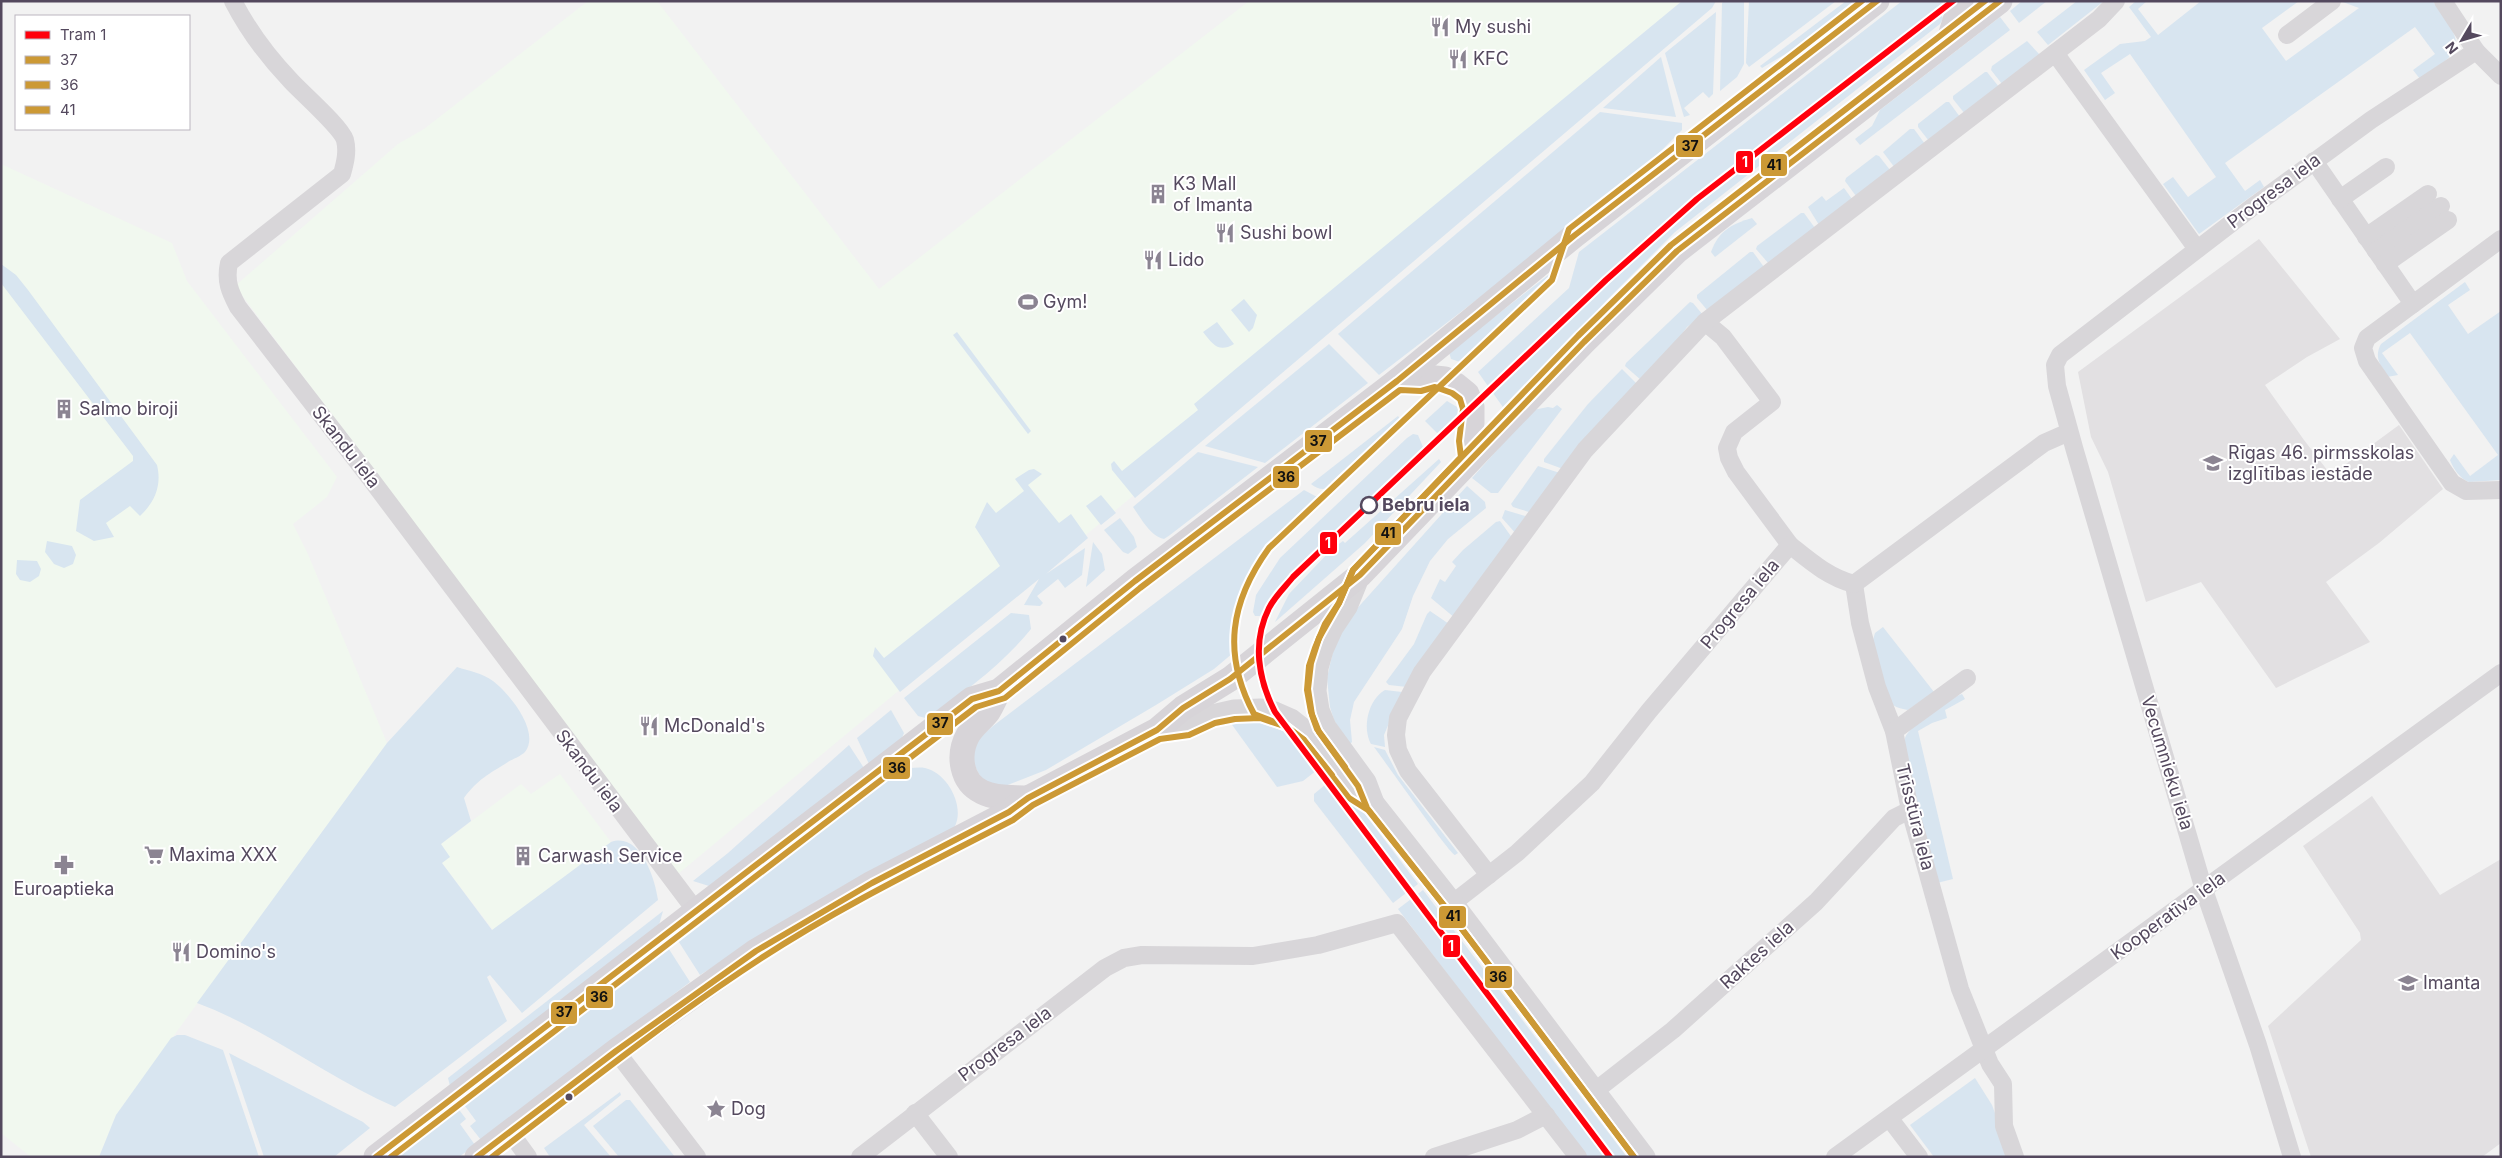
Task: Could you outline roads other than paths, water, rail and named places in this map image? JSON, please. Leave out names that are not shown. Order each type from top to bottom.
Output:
[{"type":"main road","points":[[376,1157],[972,699],[998,691],[1135,580],[1396,381],[1575,235],[1877,1]]},
{"type":"main road","points":[[1949,40],[1961,1]]},
{"type":"main road","points":[[477,1157],[616,1051],[756,950],[872,883],[1009,812],[1028,798],[1158,730],[1183,708],[1230,679],[1360,575],[1470,460],[1677,250],[2000,1]]},
{"type":"main road","points":[[1396,381],[1420,382],[1435,378],[1445,379],[1467,394],[1472,407],[1472,423],[1468,442],[1470,460]]},
{"type":"main road","points":[[998,691],[988,712],[968,736],[962,748],[962,768],[969,781],[981,792],[997,796],[1028,798]]},
{"type":"street","name":"Skandu iela","points":[[233,1],[273,60],[320,112],[336,126],[345,140],[346,158],[342,174],[229,263],[226,279],[230,293],[238,307],[370,478],[696,911]]},
{"type":"street","points":[[1489,875],[1408,771],[1398,750],[1396,734],[1398,718],[1422,672],[1585,450],[1705,322],[2099,19],[2116,1]]},
{"type":"street","points":[[2287,35],[2332,1]]},
{"type":"street","points":[[2443,1],[2476,51],[2501,76]]},
{"type":"street","name":"Progresa iela","points":[[2055,365],[2060,355],[2314,161],[2371,120],[2476,51]]},
{"type":"street","points":[[2054,53],[2197,249]]},
{"type":"street","points":[[2314,161],[2412,304]]},
{"type":"street","points":[[2340,200],[2386,167]]},
{"type":"street","points":[[2376,251],[2439,207]]},
{"type":"street","points":[[2501,239],[2367,338],[2363,348],[2367,361],[2452,482],[2466,491],[2501,490]]},
{"type":"street","points":[[1705,322],[1723,337],[1772,402],[1734,432],[1727,448],[1729,458],[1736,472],[1790,545]]},
{"type":"street","name":"Vecumnieku iela","points":[[2055,365],[2057,386],[2069,432],[2204,890],[2258,1044],[2292,1157]]},
{"type":"street","points":[[1854,584],[2044,444],[2069,432]]},
{"type":"street","name":"Progresa iela","points":[[1453,903],[1517,853],[1592,783],[1648,711],[1790,545],[1821,570],[1840,580],[1854,584]]},
{"type":"street","points":[[1360,575],[1347,607],[1333,628],[1323,650],[1318,668],[1316,691],[1319,710],[1326,727],[1366,782],[1374,803],[1453,903],[1645,1157]]},
{"type":"street","name":"Trīsstūra iela","points":[[1854,584],[1860,623],[1877,687],[1894,731],[1910,810],[1960,989],[1990,1064],[2004,1084],[2004,1126],[2014,1157]]},
{"type":"street","name":"Kooperatīva iela","points":[[1835,1157],[1890,1119],[2501,673]]},
{"type":"street","points":[[1894,731],[1967,678]]},
{"type":"street","points":[[1158,730],[1186,727],[1212,715],[1234,710],[1261,709],[1275,712],[1290,719],[1310,734],[1355,792],[1374,803]]},
{"type":"street","name":"Raktes iela","points":[[1595,1091],[1673,1030],[1816,902],[1894,818],[1910,810]]},
{"type":"street","name":"Progresa iela","points":[[860,1157],[1105,968],[1124,958],[1142,955],[1253,956],[1318,945],[1397,923],[1546,1115]]},
{"type":"street","points":[[616,1051],[697,1157]]},
{"type":"street","points":[[915,1113],[949,1157]]},
{"type":"street","points":[[1434,1157],[1517,1130],[1546,1115],[1578,1157]]},
{"type":"street","points":[[1890,1119],[1919,1157]]},
{"type":"street","points":[[510,1132],[528,1157]]},
{"type":"tram line","name":"1","points":[[1610,1157],[1275,712],[1264,687],[1261,674],[1259,660],[1260,634],[1269,608],[1293,577],[1606,280],[1697,199],[1953,1]]},
{"type":"place","name":"My sushi","points":[[1440,27]]},
{"type":"place","name":"KFC","points":[[1458,59]]},
{"type":"place","name":"K3 Mall of Imanta","points":[[1158,194]]},
{"type":"place","name":"Sushi bowl","points":[[1225,233]]},
{"type":"place","name":"Lido","points":[[1153,260]]},
{"type":"place","name":"Gym!","points":[[1028,302]]},
{"type":"place","name":"Salmo biroji","points":[[64,409]]},
{"type":"place","name":"Rīgas 46. pirmsskolas izglītības iestāde","points":[[2213,463]]},
{"type":"place","name":"Bebru iela","points":[[1369,505]]},
{"type":"place","name":"McDonald's","points":[[649,726]]},
{"type":"place","name":"Maxima XXX","points":[[154,855]]},
{"type":"place","name":"Carwash Service","points":[[523,856]]},
{"type":"place","name":"Euroaptieka","points":[[64,865]]},
{"type":"place","name":"Domino's","points":[[181,952]]},
{"type":"place","name":"Imanta","points":[[2408,983]]},
{"type":"place","name":"Dog","points":[[716,1109]]}]
